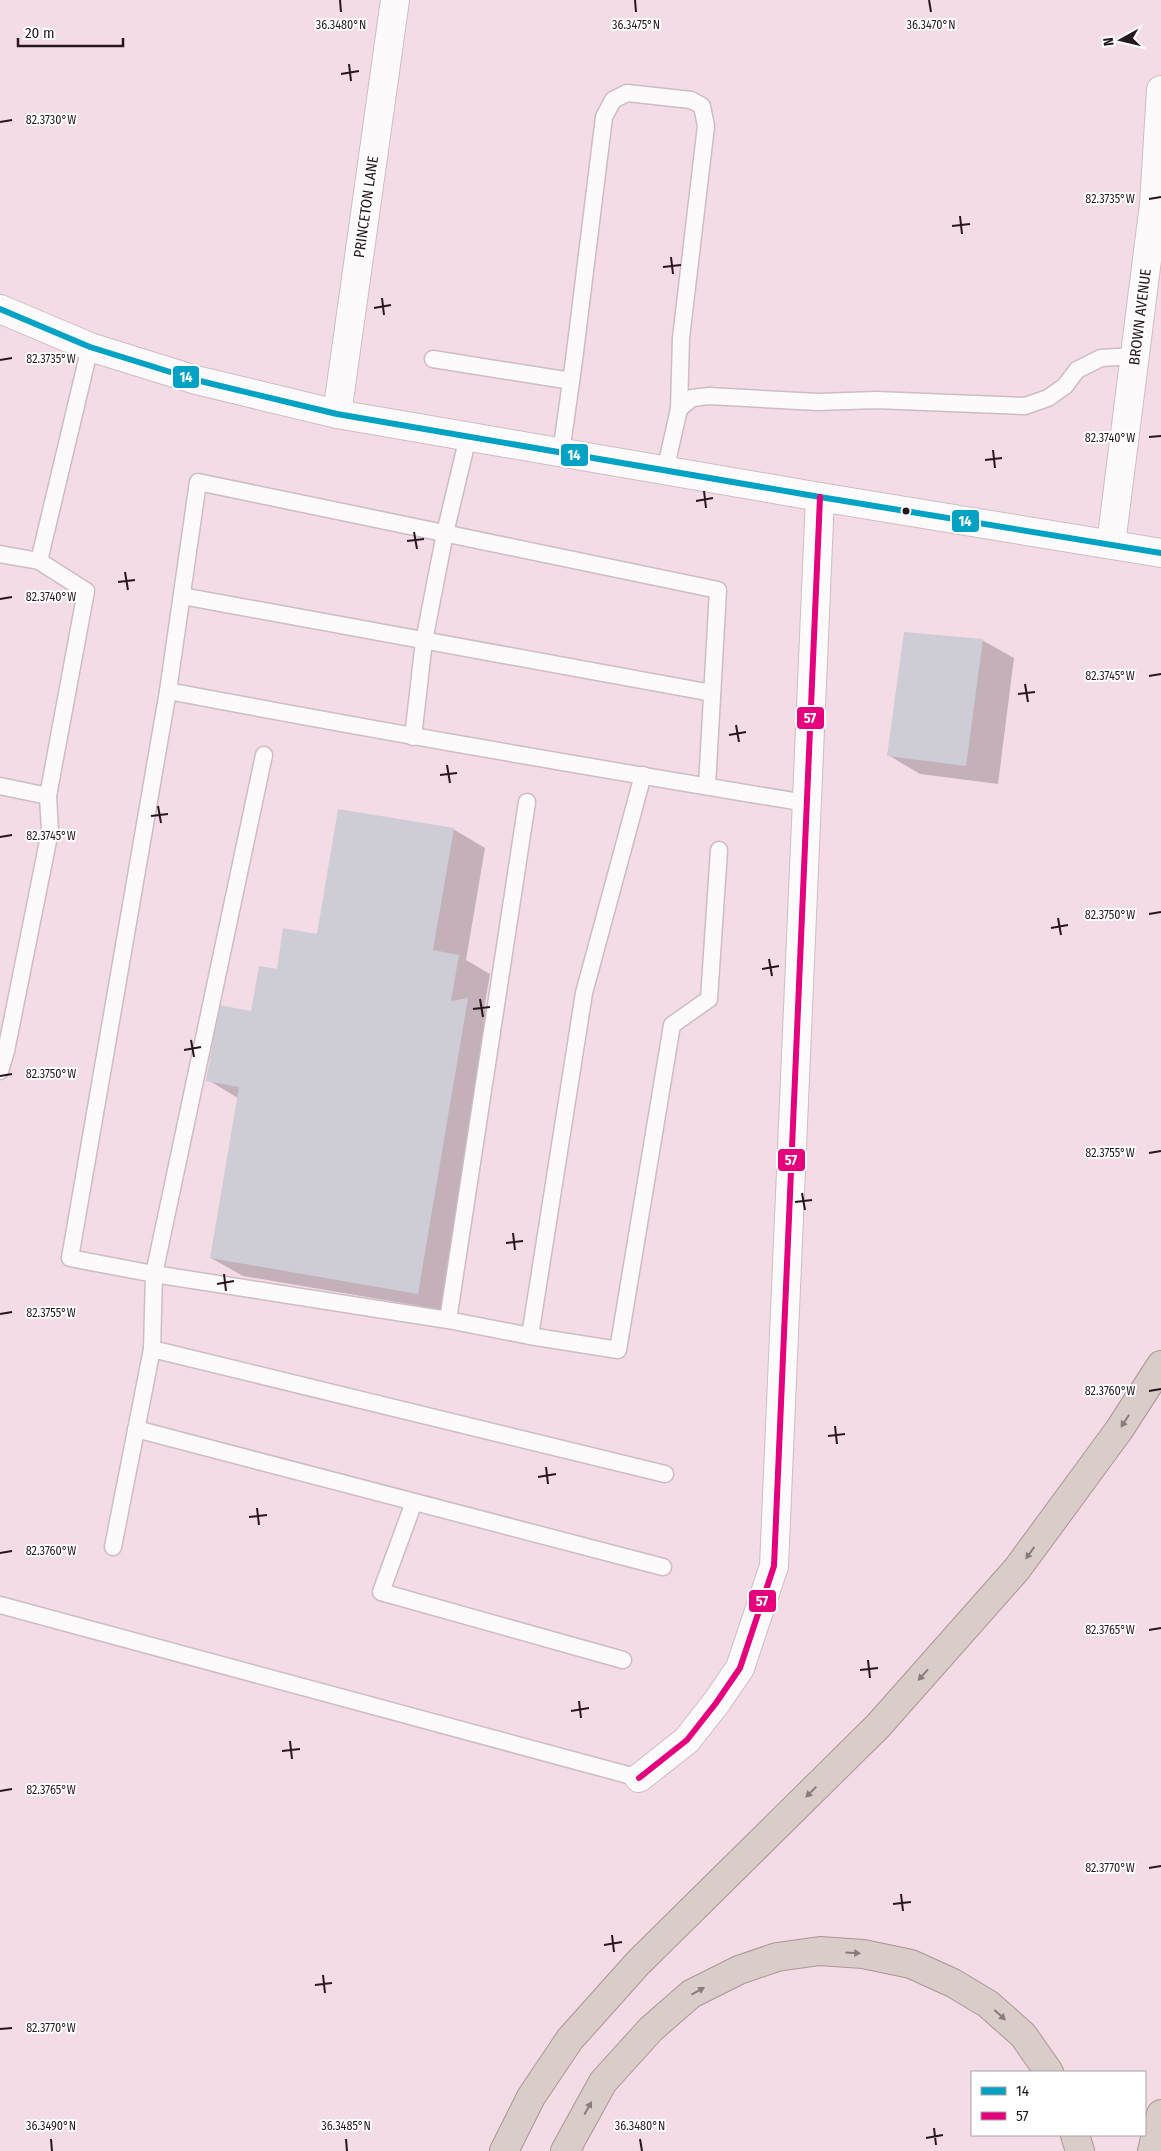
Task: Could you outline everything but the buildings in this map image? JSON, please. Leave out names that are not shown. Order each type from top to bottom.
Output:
[{"type":"highway","points":[[504,2151],[531,2097],[570,2038],[638,1963],[878,1726],[1017,1569],[1119,1430],[1161,1366]]},
{"type":"highway","points":[[564,2151],[603,2082],[651,2029],[691,1994],[739,1970],[777,1958],[820,1951],[863,1954],[910,1964],[953,1983],[988,2004],[1023,2036],[1049,2071]]},
{"type":"highway","points":[[1152,2151],[1161,2114]]},
{"type":"highway","points":[[1075,2136],[1080,2151]]},
{"type":"street","name":"PRINCETON LANE","points":[[337,414],[395,0]]},
{"type":"street","name":"BROWN AVENUE","points":[[1111,544],[1154,204],[1161,90]]},
{"type":"street","points":[[0,309],[90,347],[196,380],[337,414],[1161,554]]},
{"type":"street","points":[[639,1778],[687,1740],[740,1668],[774,1566],[820,497]]},
{"type":"lane","points":[[561,453],[604,116],[612,100],[627,93],[691,100],[702,106],[706,126],[681,338],[679,409],[665,471]]},
{"type":"lane","points":[[39,561],[90,347]]},
{"type":"lane","points":[[679,409],[692,398],[709,396],[818,402],[876,400],[1025,406],[1048,398],[1065,386],[1077,370],[1101,358],[1135,356]]},
{"type":"lane","points":[[433,359],[571,380]]},
{"type":"lane","points":[[413,737],[424,641],[445,533],[468,437]]},
{"type":"lane","points":[[707,786],[718,590],[198,482],[168,691],[70,1258],[154,1274],[448,1320],[530,1336],[618,1350],[672,1025],[709,999],[719,850]]},
{"type":"lane","points":[[0,554],[39,561],[86,591],[48,796],[50,831],[6,1051],[0,1071]]},
{"type":"lane","points":[[182,596],[712,693]]},
{"type":"lane","points":[[168,691],[413,737],[806,803]]},
{"type":"lane","points":[[113,1547],[152,1349],[154,1274],[264,755]]},
{"type":"lane","points":[[530,1336],[584,992],[643,775]]},
{"type":"lane","points":[[0,786],[48,796]]},
{"type":"lane","points":[[448,1320],[527,802]]},
{"type":"lane","points":[[152,1349],[665,1474]]},
{"type":"lane","points":[[136,1429],[662,1567]]},
{"type":"lane","points":[[414,1502],[381,1592],[622,1660]]},
{"type":"lane","points":[[0,1605],[639,1778]]},
{"type":"transit line","name":"14","points":[[0,309],[90,347],[196,380],[337,414],[820,497],[1161,553]]},
{"type":"transit line","name":"57","points":[[639,1778],[687,1740],[740,1668],[774,1566],[820,497]]}]
